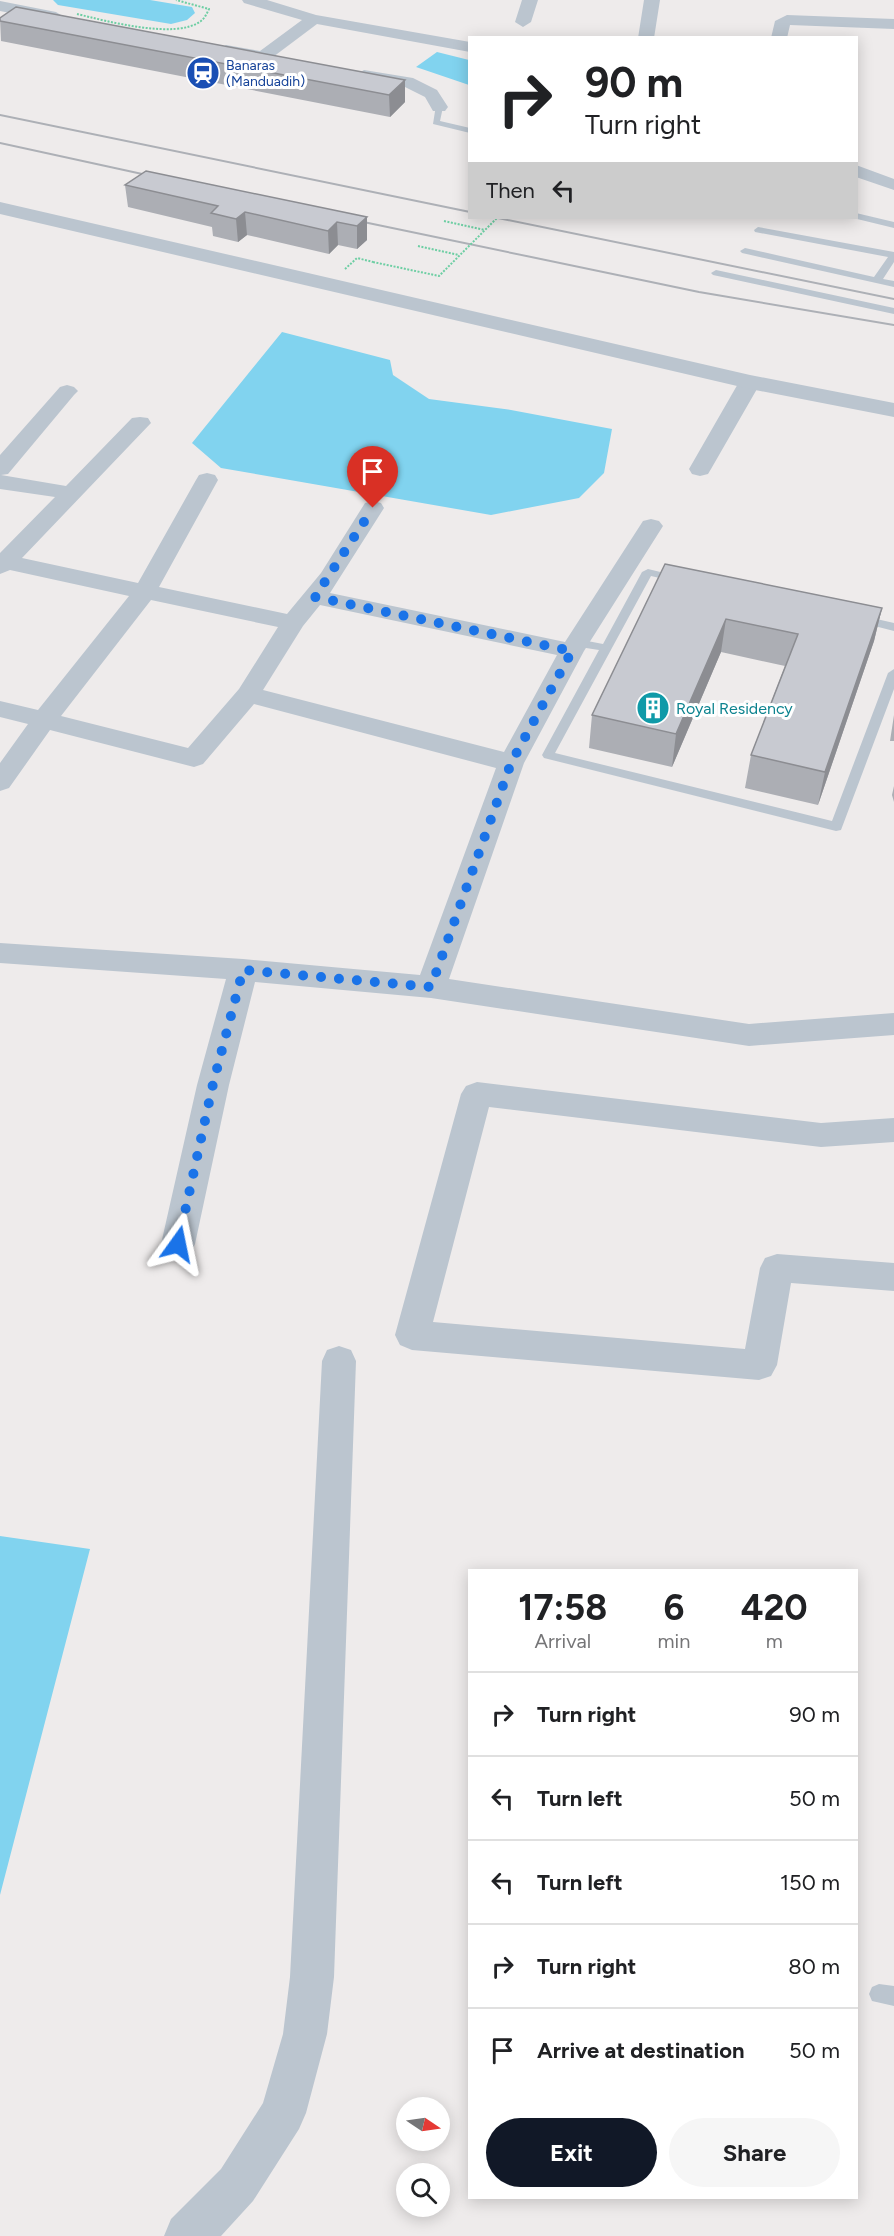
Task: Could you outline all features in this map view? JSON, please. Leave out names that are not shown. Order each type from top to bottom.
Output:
[{"type":"street","points":[[250,0],[314,19],[468,47]]},
{"type":"street","points":[[523,22],[530,0]]},
{"type":"street","points":[[646,36],[652,0]]},
{"type":"street","points":[[0,6],[70,16]]},
{"type":"street","points":[[262,57],[314,19]]},
{"type":"street","points":[[779,36],[782,24],[787,20],[894,24]]},
{"type":"street","points":[[206,46],[285,61]]},
{"type":"street","points":[[351,73],[407,82],[431,94],[440,107]]},
{"type":"street","points":[[858,171],[894,185]]},
{"type":"street","points":[[0,207],[750,382],[894,410]]},
{"type":"street","points":[[700,469],[750,382]]},
{"type":"street","points":[[0,469],[67,391]]},
{"type":"street","points":[[6,555],[140,423]]},
{"type":"street","points":[[0,782],[45,719],[146,590],[207,480]]},
{"type":"street","points":[[0,482],[70,494]]},
{"type":"street","points":[[0,709],[194,758],[248,694],[293,623],[315,597],[373,508]]},
{"type":"street","points":[[431,987],[511,763],[574,647],[651,526]]},
{"type":"street","points":[[6,555],[293,623]]},
{"type":"street","points":[[315,597],[574,647]]},
{"type":"street","points":[[248,694],[511,763]]},
{"type":"street","points":[[0,953],[243,970],[431,987],[749,1035],[894,1024]]},
{"type":"street","points":[[178,1244],[213,1084],[243,970]]},
{"type":"street","points":[[894,1130],[821,1135],[477,1094],[412,1335],[759,1365],[777,1268],[894,1277]]},
{"type":"street","points":[[188,2236],[237,2185],[283,2113],[305,2034],[312,1977],[339,1361]]},
{"type":"lane","points":[[440,107],[436,122],[468,130]]},
{"type":"lane","points":[[858,216],[894,225]]},
{"type":"lane","points":[[758,230],[894,255],[877,280]]},
{"type":"lane","points":[[745,251],[894,284]]},
{"type":"lane","points":[[716,273],[894,310]]},
{"type":"lane","points":[[692,582],[648,572],[548,755],[836,827],[894,673]]},
{"type":"lane","points":[[849,617],[894,627]]},
{"type":"lane","points":[[574,647],[606,648]]},
{"type":"path","points":[[70,16],[173,29],[195,25],[206,18],[209,9],[176,0]]},
{"type":"path","points":[[373,261],[439,276],[496,219]]},
{"type":"path","points":[[444,221],[485,230]]},
{"type":"path","points":[[418,246],[459,255]]},
{"type":"water","points":[[53,0],[150,0],[192,7],[195,13],[187,20],[171,24],[58,5]]},
{"type":"water","points":[[437,52],[468,60],[468,85],[416,67]]},
{"type":"water","points":[[282,332],[390,360],[393,375],[429,399],[511,410],[612,429],[604,473],[579,498],[491,515],[221,468],[192,443]]},
{"type":"water","points":[[0,1536],[90,1549],[0,1895]]},
{"type":"building","points":[[16,7],[405,80],[389,95],[0,21],[0,18]]},
{"type":"building","points":[[146,171],[367,217],[357,226],[337,222],[328,231],[245,212],[236,219],[211,213],[218,206],[125,185]]},
{"type":"building","name":"Royal Residency","points":[[665,564],[882,608],[825,772],[751,755],[798,634],[726,619],[676,734],[592,715]]},
{"type":"railway","points":[[0,115],[468,212]]},
{"type":"railway","points":[[0,143],[156,177]]},
{"type":"railway","points":[[349,219],[699,292],[894,325]]},
{"type":"railway","points":[[503,219],[894,299]]},
{"type":"place","name":"Banaras (Manduadih)","points":[[203,73]]},
{"type":"place","name":"Royal Residency","points":[[653,708]]},
{"type":"route","points":[[178,1244],[213,1084],[243,970],[431,987],[511,763],[572,651],[315,597],[331,576],[373,508]]}]
